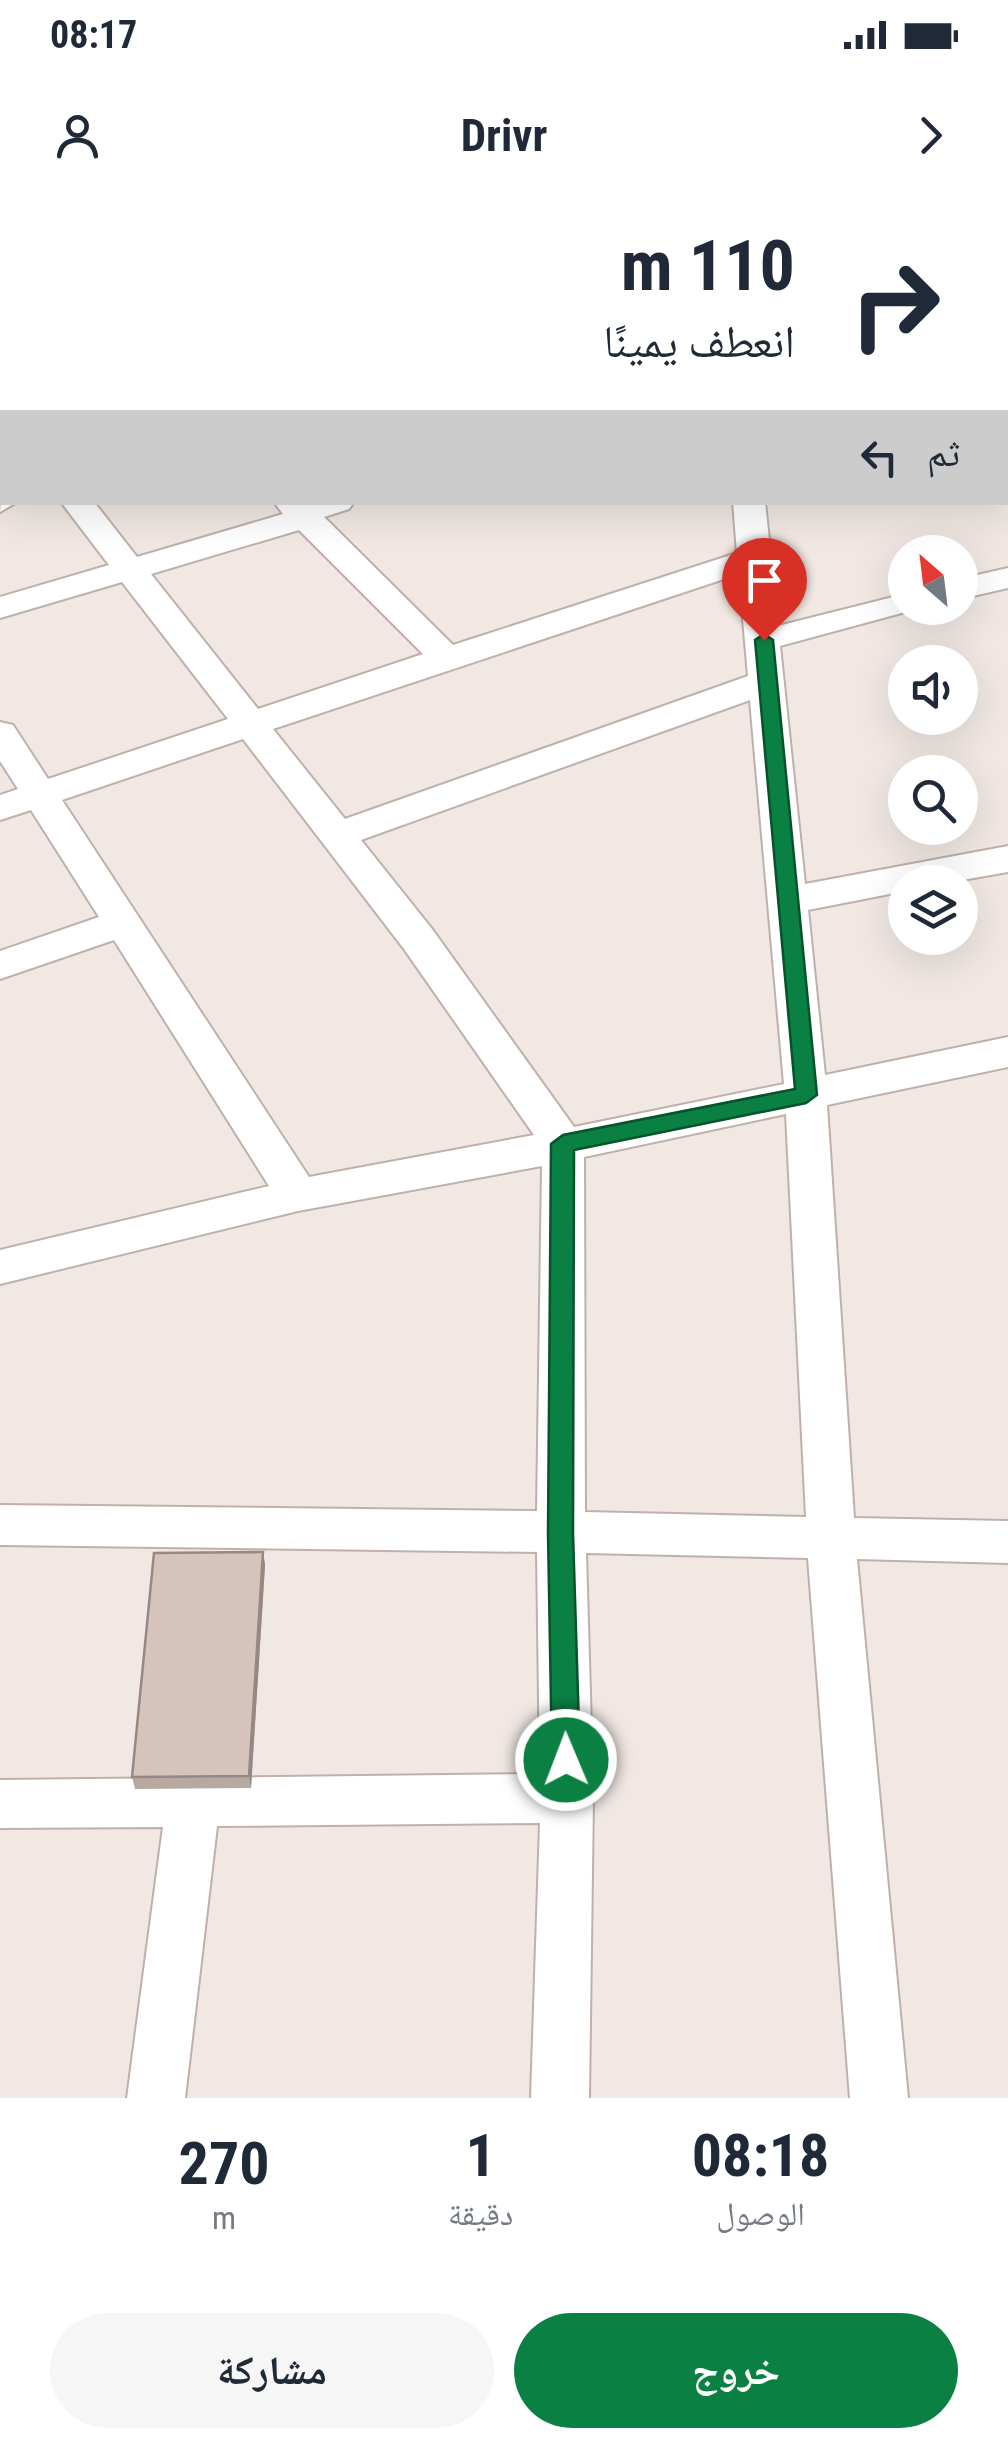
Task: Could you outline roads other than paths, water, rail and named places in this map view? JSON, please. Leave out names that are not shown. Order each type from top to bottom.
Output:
[{"type":"street","points":[[79,505],[418,940],[563,1144],[560,1533],[566,1798],[560,2098]]},
{"type":"street","points":[[0,608],[131,571],[297,511],[324,505]]},
{"type":"street","points":[[749,505],[806,1095],[831,1540],[879,2098]]},
{"type":"street","points":[[297,511],[448,658]]},
{"type":"street","points":[[0,808],[756,558]]},
{"type":"street","points":[[978,586],[1008,578]]},
{"type":"street","points":[[335,836],[888,611]]},
{"type":"street","points":[[0,733],[298,1196]]},
{"type":"street","points":[[786,901],[1008,859]]},
{"type":"street","points":[[0,965],[122,923]]},
{"type":"street","points":[[0,1266],[298,1196],[1008,1052]]},
{"type":"street","points":[[0,1526],[1008,1542]]},
{"type":"street","points":[[0,1804],[566,1798]]},
{"type":"street","points":[[156,2098],[193,1802]]}]
